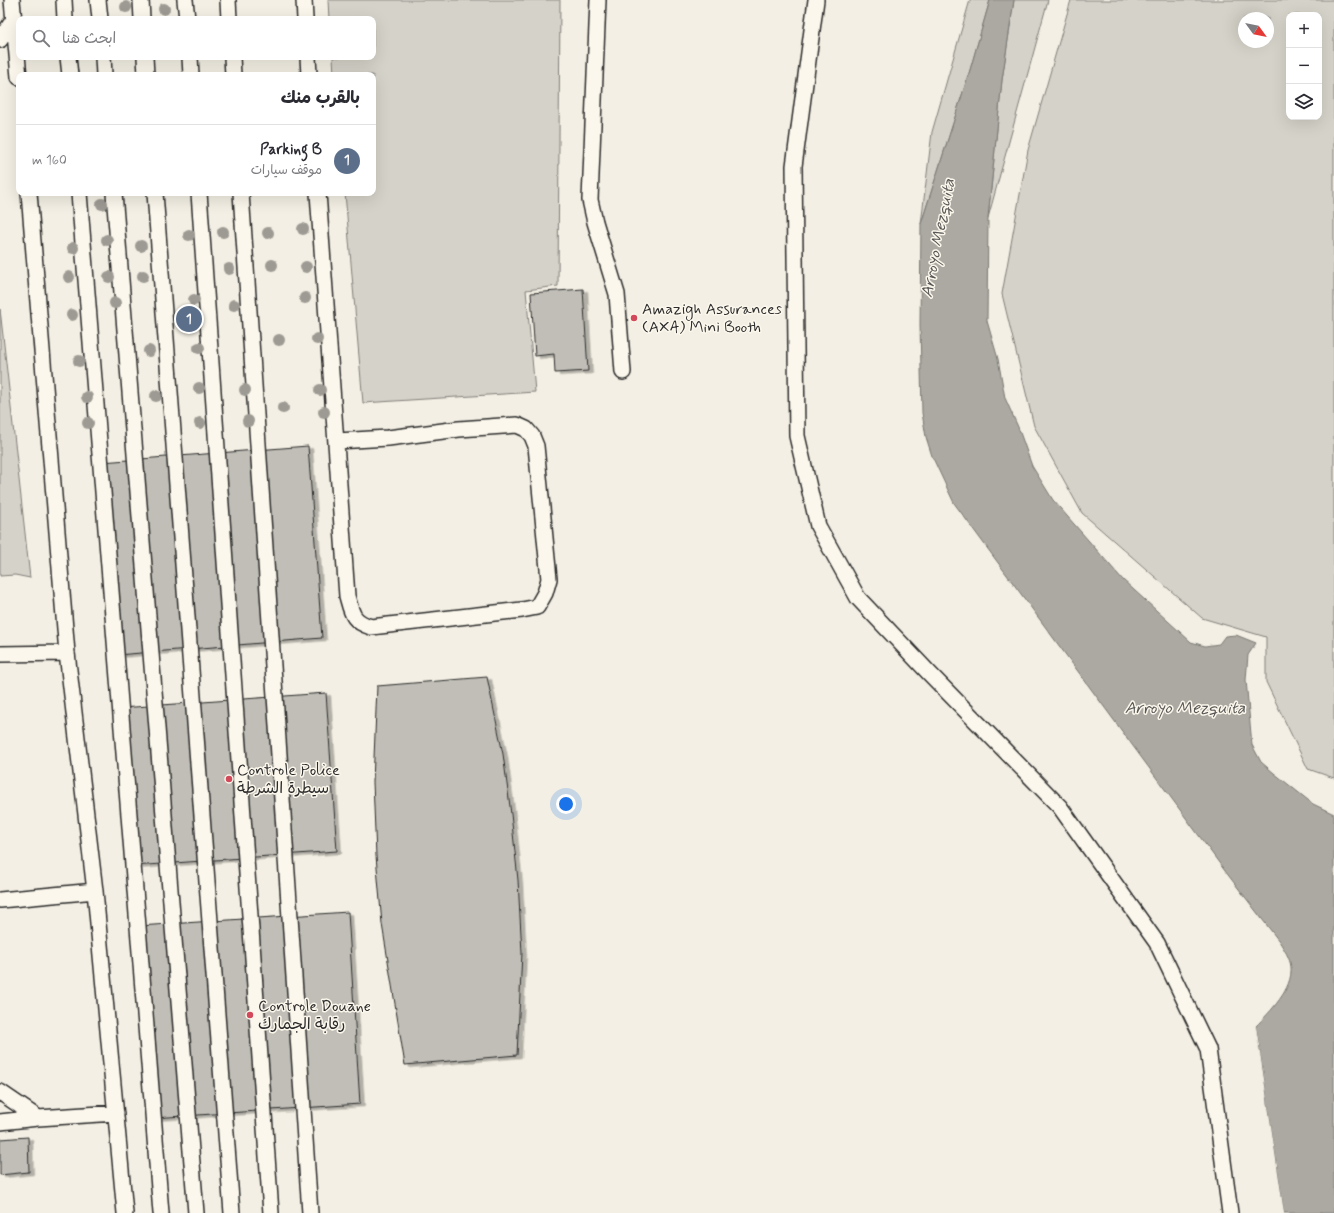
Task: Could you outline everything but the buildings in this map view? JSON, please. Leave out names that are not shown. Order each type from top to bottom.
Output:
[{"type":"lane","points":[[12,0],[16,42]]},
{"type":"lane","points":[[64,0],[65,16]]},
{"type":"lane","points":[[98,0],[100,16]]},
{"type":"lane","points":[[141,0],[142,16]]},
{"type":"lane","points":[[186,0],[187,16]]},
{"type":"lane","points":[[228,0],[229,16]]},
{"type":"lane","points":[[304,0],[305,16]]},
{"type":"lane","points":[[598,0],[590,200],[595,222],[617,294],[623,372]]},
{"type":"lane","points":[[816,0],[794,166],[797,436],[818,526],[858,598],[1060,807],[1157,943],[1208,1049],[1230,1213]]},
{"type":"lane","points":[[0,40],[14,18]]},
{"type":"lane","points":[[18,60],[19,72]]},
{"type":"lane","points":[[68,60],[70,72]]},
{"type":"lane","points":[[103,60],[104,72]]},
{"type":"lane","points":[[145,60],[146,72]]},
{"type":"lane","points":[[190,60],[191,72]]},
{"type":"lane","points":[[232,60],[233,72]]},
{"type":"lane","points":[[308,60],[309,72]]},
{"type":"lane","points":[[29,196],[67,654],[95,891],[125,1213]]},
{"type":"lane","points":[[79,196],[161,1213]]},
{"type":"lane","points":[[114,196],[196,1213]]},
{"type":"lane","points":[[155,196],[232,1213]]},
{"type":"lane","points":[[199,196],[271,1213]]},
{"type":"lane","points":[[241,196],[310,1213]]},
{"type":"lane","points":[[318,196],[347,596],[352,613],[359,623],[371,627],[537,607],[545,594],[549,579],[536,446],[532,436],[526,429],[517,425],[459,429],[388,438],[337,441]]},
{"type":"lane","points":[[0,654],[67,654]]},
{"type":"lane","points":[[0,900],[95,891]]},
{"type":"lane","points":[[0,1092],[38,1118]]},
{"type":"lane","points":[[0,1122],[116,1113]]},
{"type":"shaded area","points":[[328,0],[560,0],[558,286],[526,290],[535,392],[363,403],[345,196],[376,196],[376,72],[334,72],[333,60],[376,60],[376,16],[329,16]]},
{"type":"shaded area","points":[[970,0],[990,0],[970,70],[921,224],[932,132]]},
{"type":"shaded area","points":[[1014,0],[1048,0],[988,218],[1002,80]]},
{"type":"shaded area","points":[[1071,0],[1334,0],[1334,778],[1308,769],[1266,682],[1266,637],[1202,618],[1082,513],[1034,426],[1002,294],[1028,150]]},
{"type":"shaded area","points":[[0,309],[30,578],[15,575],[0,576]]},
{"type":"water","name":"Arroyo Mezquita","points":[[990,0],[1014,0],[1002,80],[988,218],[987,321],[998,359],[1005,398],[1018,427],[1032,466],[1053,500],[1123,580],[1191,642],[1205,646],[1219,644],[1225,636],[1236,635],[1256,643],[1248,655],[1246,680],[1252,745],[1261,762],[1274,773],[1313,804],[1334,814],[1334,1213],[1284,1213],[1256,1026],[1280,1000],[1288,984],[1291,975],[1291,967],[1286,954],[1279,941],[1225,871],[954,503],[932,456],[926,437],[922,413],[920,325],[921,224],[970,70]]},
{"type":"pier","points":[[1255,1024],[1256,1026],[1284,1213],[1282,1213]]},
{"type":"place","name":"Amazigh Assurances (AXA) Mini Booth","points":[[634,318]]},
{"type":"place","name":"Parking B","points":[[189,319]]},
{"type":"place","name":"Controle Police سيطرة الشرطة","points":[[229,779]]},
{"type":"place","name":"Controle Douane رقابة الجمارك","points":[[250,1015]]}]
